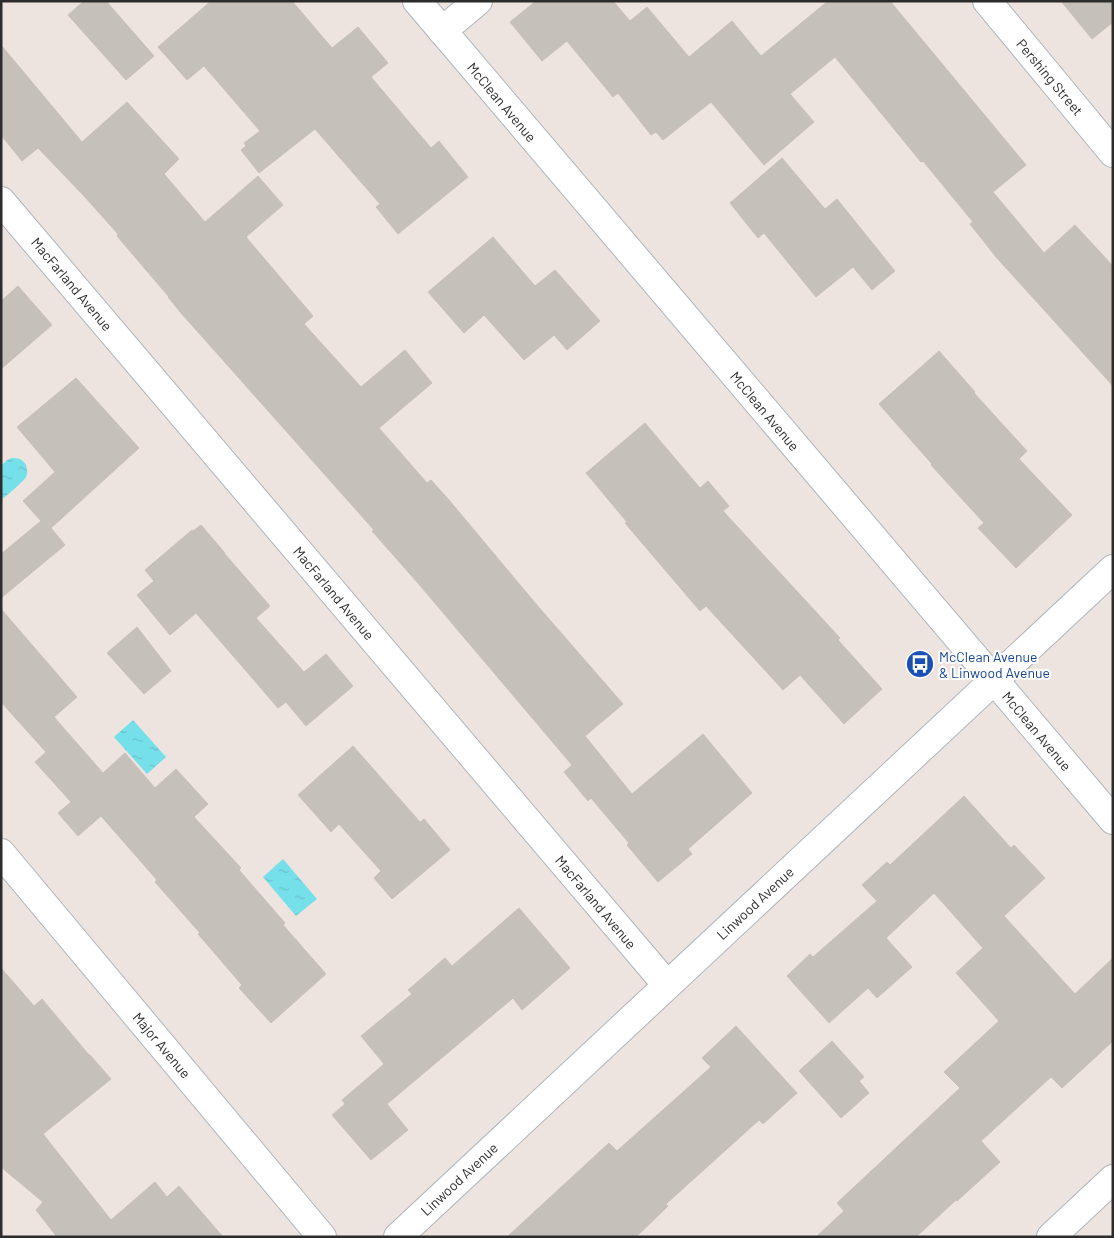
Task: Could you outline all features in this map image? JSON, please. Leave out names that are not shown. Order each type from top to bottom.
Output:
[{"type":"street","name":"McClean Avenue","points":[[416,1],[1113,820]]},
{"type":"street","points":[[442,31],[478,1]]},
{"type":"street","name":"Pershing Street","points":[[986,1],[1113,153]]},
{"type":"street","name":"MacFarland Avenue","points":[[1,201],[667,985]]},
{"type":"street","name":"Linwood Avenue","points":[[398,1237],[1113,569]]},
{"type":"street","name":"Major Avenue","points":[[1,852],[322,1237]]},
{"type":"street","points":[[1051,1237],[1113,1179]]},
{"type":"water","points":[[12,458],[23,461],[26,465],[27,474],[22,482],[1,500],[1,466]]},
{"type":"water","points":[[133,720],[166,757],[147,774],[114,737]]},
{"type":"water","points":[[283,859],[317,899],[296,916],[263,877]]},
{"type":"building","points":[[84,1],[106,1],[154,56],[126,80],[68,15]]},
{"type":"building","points":[[211,1],[292,1],[332,48],[358,27],[388,63],[371,77],[431,148],[439,141],[468,177],[398,234],[376,207],[380,204],[315,129],[259,173],[241,150],[246,146],[244,143],[260,131],[204,66],[187,80],[158,47]]},
{"type":"building","points":[[536,1],[613,1],[630,21],[647,7],[689,57],[732,21],[761,56],[828,1],[890,1],[1026,165],[993,192],[1044,253],[1075,225],[1113,266],[1113,386],[996,257],[970,224],[973,222],[835,57],[790,94],[814,122],[764,165],[711,102],[663,140],[656,132],[651,135],[618,93],[613,97],[567,41],[542,61],[510,22]]},
{"type":"building","points":[[1061,1],[1113,1],[1113,22],[1092,39]]},
{"type":"building","points":[[1,45],[82,142],[127,102],[179,159],[164,174],[205,222],[258,176],[283,205],[246,237],[313,316],[304,324],[361,387],[405,350],[432,383],[379,428],[427,483],[431,480],[449,500],[623,704],[585,736],[632,794],[703,734],[752,793],[688,849],[692,854],[658,882],[627,845],[629,843],[591,798],[588,801],[564,772],[572,765],[372,531],[374,530],[181,313],[117,236],[118,234],[38,148],[22,161],[1,135]]},
{"type":"building","points":[[782,158],[825,209],[837,199],[895,271],[872,290],[853,267],[816,297],[764,233],[758,238],[730,203]]},
{"type":"building","points":[[493,237],[535,286],[555,270],[600,321],[567,350],[554,335],[524,360],[484,315],[464,333],[428,292]]},
{"type":"building","points":[[18,286],[52,325],[1,369],[1,301]]},
{"type":"building","points":[[939,351],[1027,451],[1019,459],[1072,515],[1016,568],[978,528],[984,523],[879,404]]},
{"type":"building","points":[[76,378],[139,448],[51,528],[65,545],[1,598],[1,554],[41,521],[23,501],[55,472],[17,427]]},
{"type":"building","points":[[645,423],[700,488],[708,481],[729,506],[723,511],[840,638],[838,640],[882,689],[844,724],[800,675],[783,690],[706,606],[700,611],[625,523],[627,522],[586,473]]},
{"type":"building","points":[[201,525],[270,606],[256,618],[304,672],[326,654],[353,686],[306,726],[286,702],[278,708],[196,613],[170,635],[137,595],[154,581],[145,570],[192,530]]},
{"type":"building","points":[[1,609],[77,697],[54,717],[103,773],[125,753],[155,788],[176,769],[208,804],[194,817],[241,868],[239,870],[285,923],[283,925],[326,974],[271,1023],[239,988],[242,985],[155,882],[157,880],[101,816],[78,836],[58,813],[71,802],[35,762],[46,752],[1,702]]},
{"type":"building","points":[[137,627],[171,671],[144,694],[107,653]]},
{"type":"building","points":[[353,746],[420,822],[424,819],[450,850],[392,899],[374,878],[381,871],[339,824],[331,832],[298,795]]},
{"type":"building","points":[[964,796],[1011,848],[1014,845],[1045,878],[1004,916],[1075,994],[1113,958],[1113,1041],[1062,1088],[1051,1077],[981,1141],[1000,1162],[916,1237],[816,1237],[844,1211],[837,1203],[960,1088],[944,1072],[999,1021],[956,973],[983,948],[934,893],[886,938],[912,967],[877,998],[868,988],[829,1023],[787,976],[810,954],[813,957],[877,901],[862,885],[887,862],[890,865]]},
{"type":"building","points":[[519,908],[570,968],[522,1010],[513,998],[387,1104],[408,1130],[371,1160],[332,1115],[345,1104],[342,1100],[384,1064],[361,1036],[412,994],[408,990],[445,958],[452,966]]},
{"type":"building","points":[[1,968],[34,1006],[42,999],[111,1079],[43,1134],[111,1220],[155,1182],[167,1197],[179,1186],[223,1237],[57,1237],[36,1210],[43,1202],[1,1167]]},
{"type":"building","points":[[736,1026],[797,1093],[763,1124],[759,1120],[666,1204],[668,1206],[636,1237],[507,1237],[609,1143],[617,1151],[711,1067],[702,1058]]},
{"type":"building","points":[[832,1041],[864,1077],[859,1081],[869,1093],[841,1118],[799,1071]]},
{"type":"place","name":"McClean Avenue & Linwood Avenue","points":[[920,664]]}]
